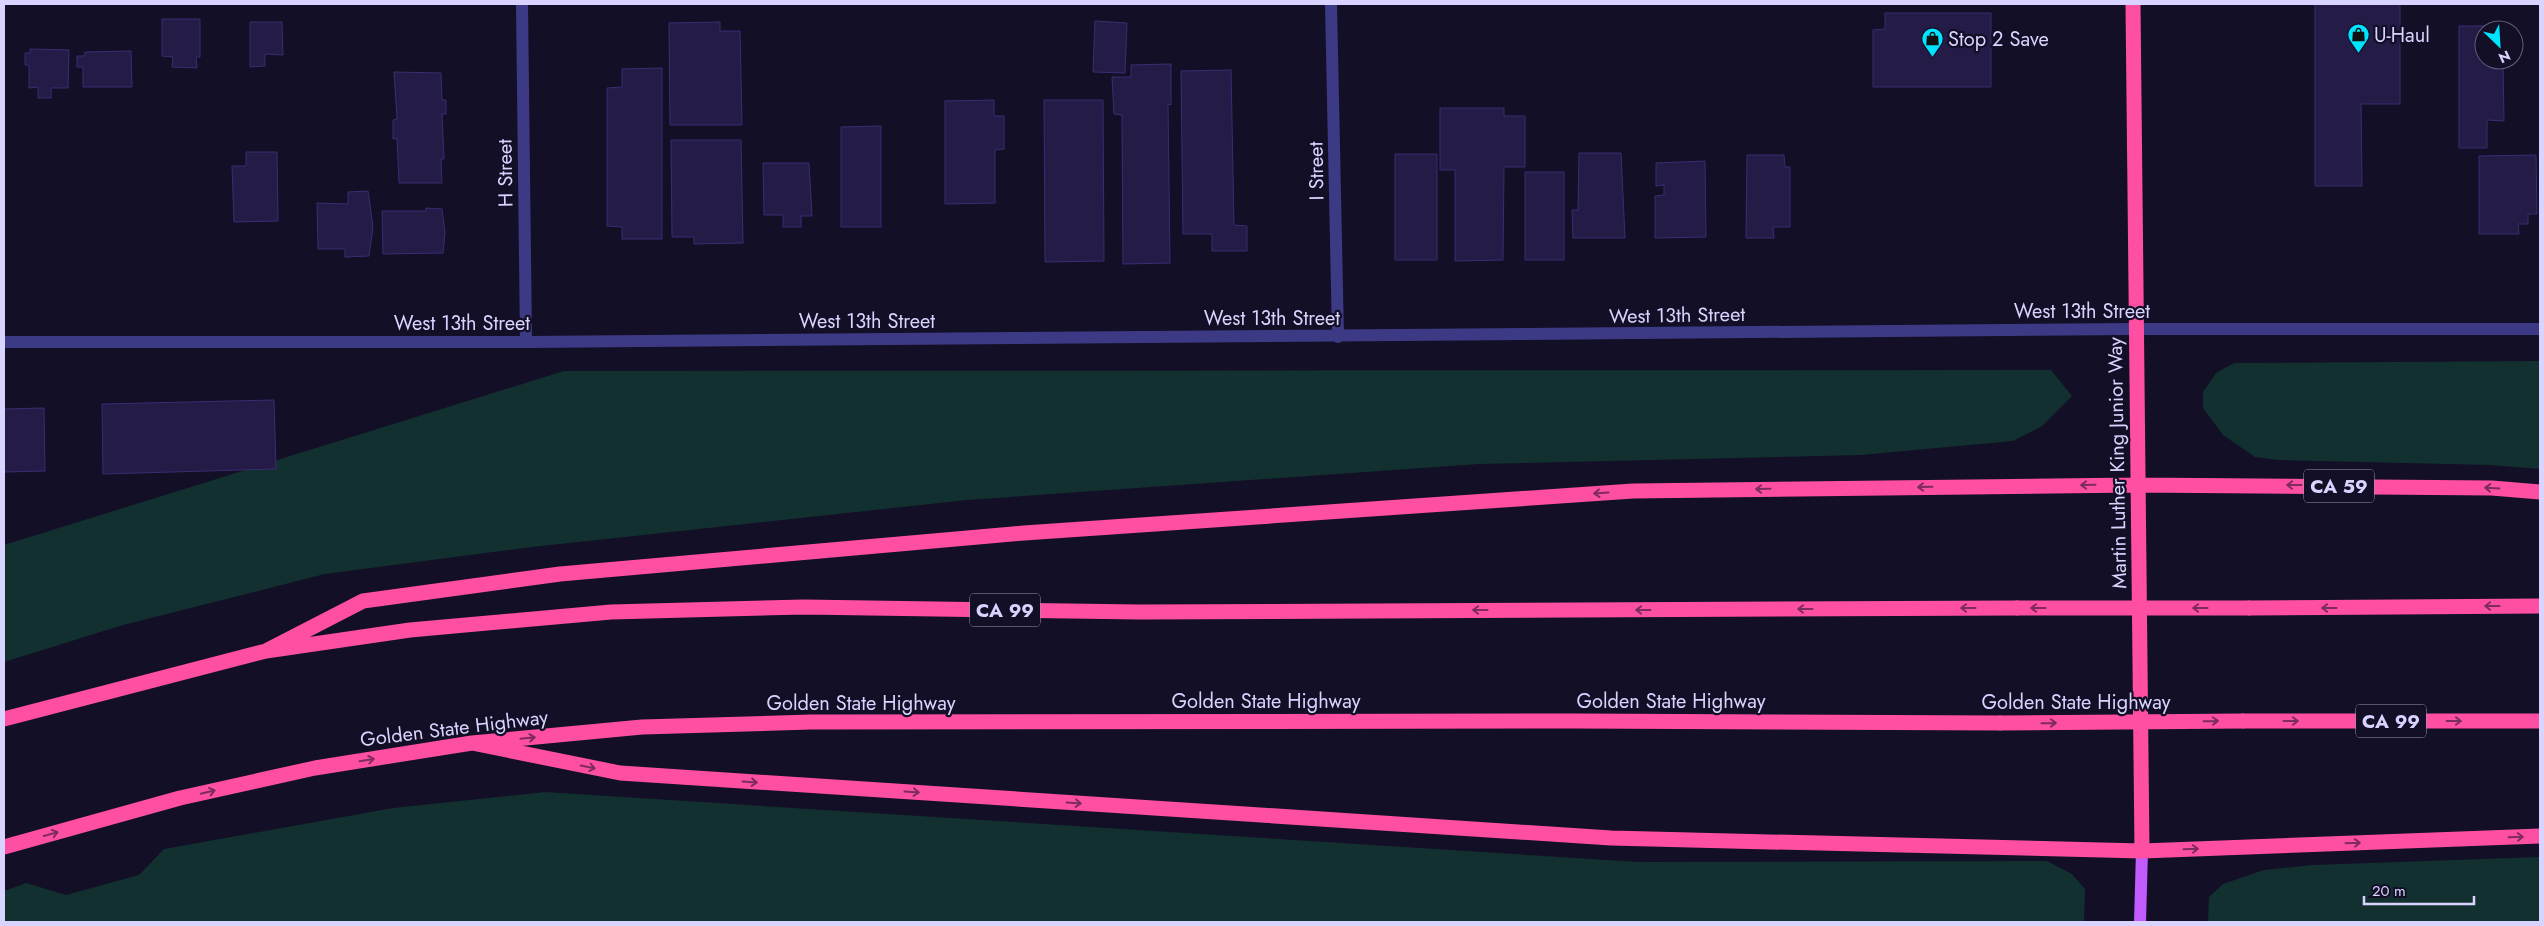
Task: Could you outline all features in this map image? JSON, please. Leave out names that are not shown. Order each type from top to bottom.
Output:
[{"type":"highway","name":"Martin Luther King Junior Way","points":[[2133,4],[2142,851]]},
{"type":"highway","name":"CA 59","points":[[2137,484],[2482,488],[2540,492]]},
{"type":"highway","points":[[266,651],[364,601],[560,574],[720,558],[1024,532],[1633,491],[2137,484]]},
{"type":"highway","name":"CA 99","points":[[4,719],[266,651],[410,630],[611,612],[804,607],[1139,612],[2540,606]]},
{"type":"highway","name":"Golden State Highway","points":[[4,847],[180,798],[315,768],[472,744],[642,727],[811,722],[1576,721],[2000,723],[2540,721]]},
{"type":"highway","points":[[472,744],[620,773],[1571,836],[2142,851],[2540,836]]},
{"type":"main road","name":"Martin Luther King Junior Way","points":[[2140,922],[2142,851]]},
{"type":"street","name":"H Street","points":[[522,4],[526,342]]},
{"type":"street","name":"I Street","points":[[1330,4],[1338,337]]},
{"type":"street","name":"West 13th Street","points":[[4,342],[526,342],[1338,337],[2135,329],[2540,329]]},
{"type":"green space","points":[[2540,361],[2540,469],[2490,465],[2278,460],[2255,457],[2223,435],[2203,408],[2203,392],[2216,373],[2234,363]]},
{"type":"green space","points":[[2051,370],[2072,396],[2042,426],[2013,441],[1861,455],[1479,464],[967,500],[532,547],[325,574],[123,625],[4,662],[4,545],[564,371]]},
{"type":"green space","points":[[545,792],[1639,862],[2047,861],[2072,874],[2085,889],[2084,922],[4,922],[4,891],[26,883],[66,895],[139,875],[164,849],[393,808]]},
{"type":"green space","points":[[2540,857],[2540,922],[2208,922],[2209,897],[2223,884],[2264,870],[2313,865]]},
{"type":"building","name":"U-Haul","points":[[2315,4],[2400,4],[2400,104],[2361,104],[2362,186],[2315,186]]},
{"type":"building","name":"Stop 2 Save","points":[[1885,13],[1991,13],[1991,87],[1873,87],[1873,30],[1885,29]]},
{"type":"building","points":[[162,19],[200,19],[200,57],[196,57],[197,68],[172,67],[173,57],[162,56]]},
{"type":"building","points":[[1095,21],[1127,23],[1125,73],[1093,72]]},
{"type":"building","points":[[250,22],[282,22],[283,55],[265,54],[265,66],[250,67]]},
{"type":"building","points":[[720,22],[720,31],[740,31],[742,125],[670,125],[669,23]]},
{"type":"building","points":[[2459,26],[2474,26],[2474,70],[2503,70],[2504,121],[2487,120],[2487,148],[2459,148]]},
{"type":"building","points":[[30,49],[69,50],[68,88],[51,88],[51,98],[38,98],[38,87],[29,88],[29,65],[25,65],[25,53],[30,53]]},
{"type":"building","points":[[131,51],[132,87],[83,87],[83,67],[77,67],[77,56],[84,56],[85,52]]},
{"type":"building","points":[[1171,64],[1171,105],[1168,104],[1170,263],[1123,264],[1122,115],[1114,114],[1112,77],[1131,77],[1131,65]]},
{"type":"building","points":[[662,68],[662,239],[622,239],[622,227],[607,226],[607,88],[622,87],[622,69]]},
{"type":"building","points":[[1231,70],[1234,225],[1247,226],[1247,251],[1212,251],[1212,234],[1183,234],[1181,71]]},
{"type":"building","points":[[394,72],[441,73],[442,100],[446,100],[446,114],[442,114],[444,159],[441,159],[442,183],[399,183],[397,138],[393,139],[393,120],[397,119]]},
{"type":"building","points":[[994,100],[994,116],[1004,116],[1004,149],[995,150],[995,203],[945,204],[945,101]]},
{"type":"building","points":[[1044,100],[1103,100],[1104,261],[1045,262]]},
{"type":"building","points":[[1440,108],[1504,108],[1504,116],[1525,116],[1525,167],[1504,167],[1503,260],[1455,261],[1455,170],[1440,170]]},
{"type":"building","points":[[881,126],[881,227],[841,227],[841,127]]},
{"type":"building","points":[[671,140],[741,140],[743,243],[694,244],[694,237],[672,237]]},
{"type":"building","points":[[246,152],[277,152],[278,221],[234,222],[232,166],[246,166]]},
{"type":"building","points":[[1579,153],[1621,153],[1625,238],[1573,238],[1572,210],[1578,210]]},
{"type":"building","points":[[1395,154],[1437,154],[1437,260],[1395,260]]},
{"type":"building","points":[[1747,155],[1784,155],[1785,167],[1790,167],[1790,227],[1773,227],[1774,238],[1746,238]]},
{"type":"building","points":[[2536,155],[2537,214],[2528,214],[2528,224],[2518,224],[2519,234],[2479,234],[2479,156]]},
{"type":"building","points":[[1705,161],[1706,237],[1655,238],[1655,196],[1664,195],[1664,185],[1656,186],[1656,163]]},
{"type":"building","points":[[763,163],[809,163],[812,216],[801,216],[801,227],[783,227],[783,215],[764,215]]},
{"type":"building","points":[[1525,172],[1564,172],[1564,260],[1525,260]]},
{"type":"building","points":[[368,191],[373,227],[369,256],[345,257],[345,249],[318,249],[317,203],[348,204],[348,192]]},
{"type":"building","points":[[426,208],[442,209],[445,233],[443,253],[383,254],[382,211],[426,211]]},
{"type":"building","points":[[274,400],[276,469],[103,474],[102,404]]},
{"type":"building","points":[[44,408],[45,471],[4,472],[4,409]]},
{"type":"place","name":"U-Haul","points":[[2358,54]]},
{"type":"place","name":"Stop 2 Save","points":[[1932,58]]}]
